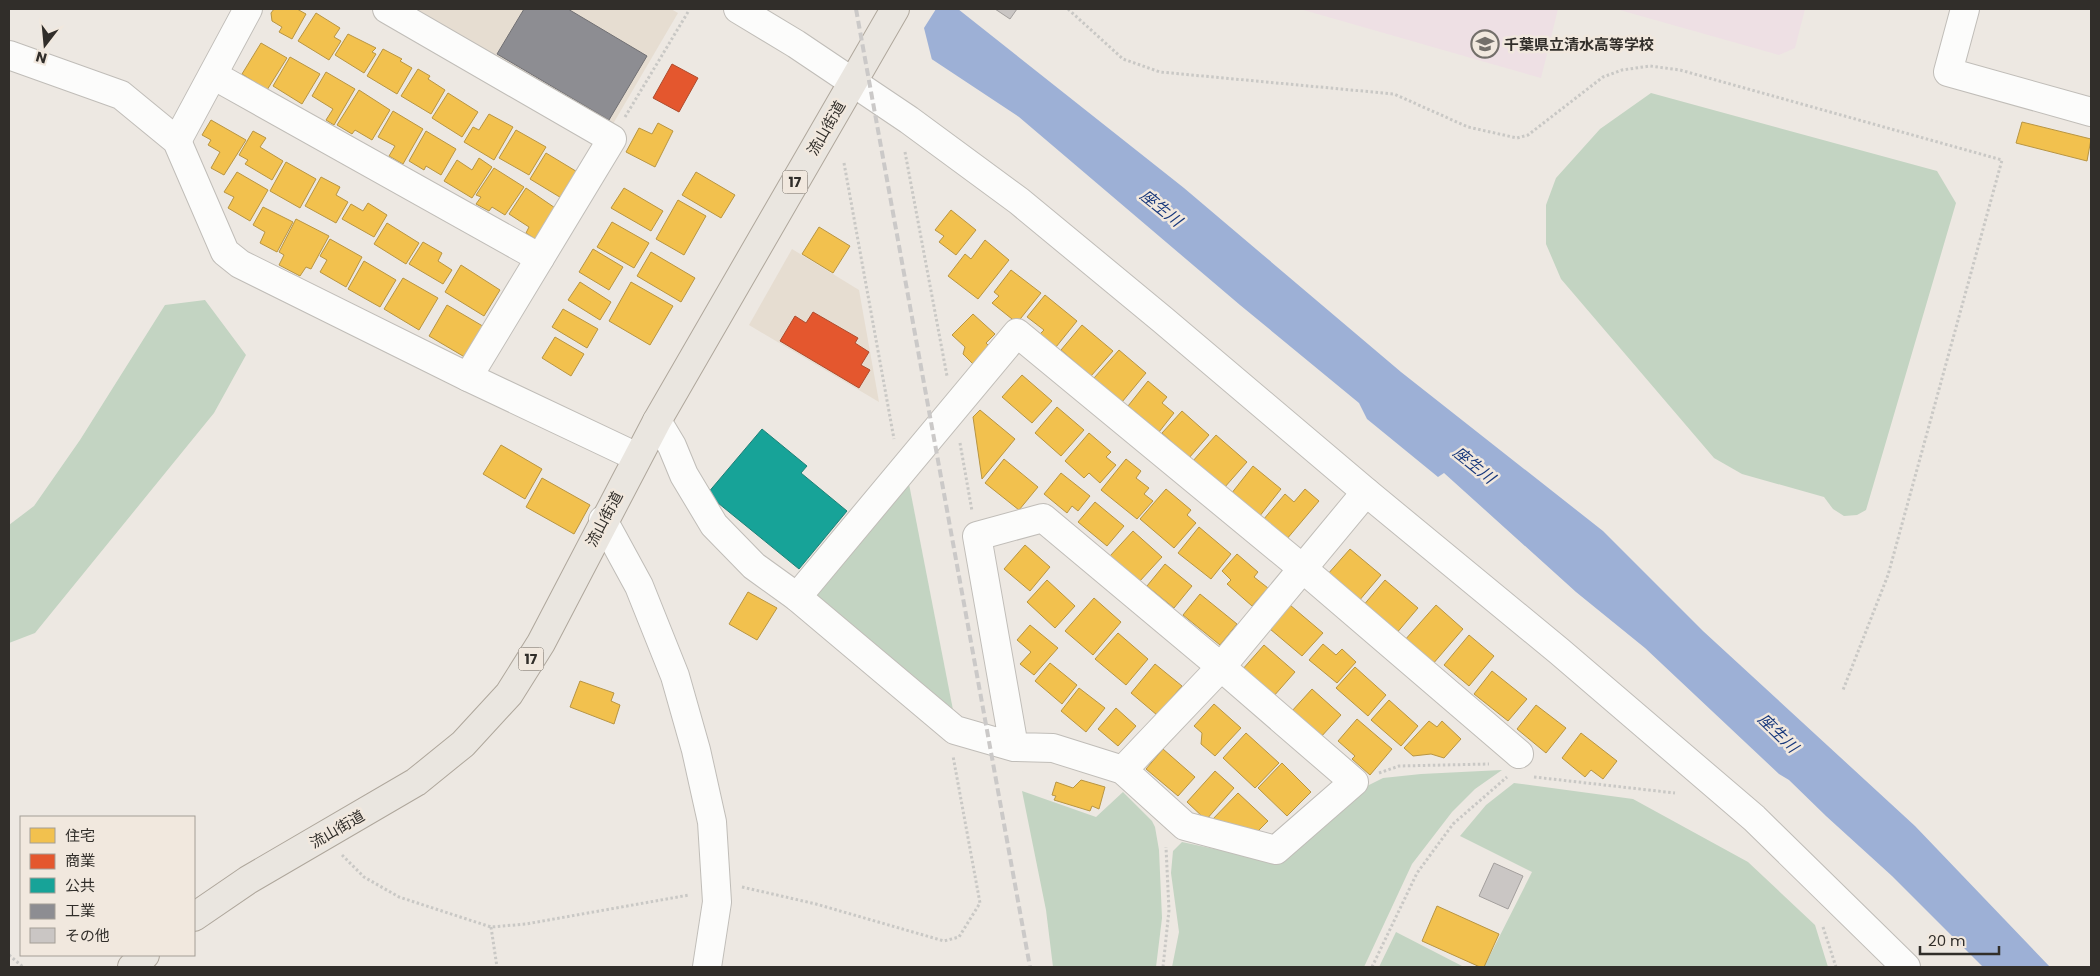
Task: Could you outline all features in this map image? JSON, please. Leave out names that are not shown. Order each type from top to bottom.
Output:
[{"type":"main road","name":"流山街道","points":[[195,916],[248,880],[416,782],[463,744],[508,694],[541,643],[603,520],[657,421],[895,9]]},
{"type":"main road","points":[[132,967],[144,956]]},
{"type":"street","points":[[177,140],[248,9]]},
{"type":"street","points":[[387,9],[612,139],[468,377]]},
{"type":"street","points":[[738,9],[908,120],[1019,201],[1366,492],[1559,650],[1754,818],[1906,967]]},
{"type":"street","points":[[1965,9],[1948,72],[2090,108]]},
{"type":"street","points":[[9,55],[121,95],[177,140],[225,252],[240,264],[468,377],[637,457]]},
{"type":"street","points":[[213,75],[540,258]]},
{"type":"street","points":[[796,597],[1017,333],[1302,568],[1519,754]]},
{"type":"street","points":[[657,421],[672,446],[684,475],[714,525],[754,566],[796,597],[955,730],[1014,747],[1053,748],[1123,770],[1185,826],[1276,850],[1354,782],[1221,667],[1043,518],[977,536],[1014,747]]},
{"type":"street","points":[[1123,770],[1221,667],[1366,492]]},
{"type":"street","points":[[603,520],[639,586],[675,676],[696,750],[712,822],[717,902],[707,967]]},
{"type":"path","points":[[1068,9],[1123,60],[1160,72],[1394,94],[1468,127],[1517,138],[1528,135],[1603,77],[1622,70],[1650,66],[1680,70],[2002,160],[1888,575],[1843,690]]},
{"type":"path","points":[[612,139],[688,12]]},
{"type":"path","points":[[905,152],[977,536]]},
{"type":"path","points":[[844,163],[899,474]]},
{"type":"path","points":[[324,837],[364,877],[399,897],[491,928],[562,918],[738,886],[816,904],[944,941],[959,937],[980,903],[952,747],[955,730]]},
{"type":"path","points":[[1372,967],[1417,873],[1453,824],[1507,776],[1519,754]]},
{"type":"path","points":[[1163,967],[1169,910],[1166,848],[1175,817]]},
{"type":"path","points":[[1823,927],[1836,967]]},
{"type":"path","points":[[491,928],[497,967]]},
{"type":"path","points":[[9,955],[23,967]]},
{"type":"shaded area","points":[[406,9],[671,9],[678,13],[610,129]]},
{"type":"shaded area","name":"千葉県立清水高等学校","points":[[1300,9],[1558,9],[1541,78]]},
{"type":"shaded area","name":"千葉県立清水高等学校","points":[[1616,9],[1805,9],[1795,48],[1779,55]]},
{"type":"shaded area","points":[[792,249],[859,290],[879,402],[749,325]]},
{"type":"green space","points":[[1651,93],[1937,171],[1956,203],[1866,510],[1857,515],[1844,516],[1833,509],[1824,497],[1742,474],[1714,458],[1561,279],[1546,244],[1546,205],[1556,178],[1600,129]]},
{"type":"green space","points":[[205,300],[246,355],[214,413],[35,633],[9,643],[9,525],[34,506],[80,440],[165,305]]},
{"type":"green space","points":[[909,484],[954,715],[811,598]]},
{"type":"green space","points":[[1502,770],[1475,789],[1452,812],[1412,864],[1364,967],[1172,967],[1179,932],[1171,873],[1173,851],[1182,842],[1276,862],[1365,787],[1383,778]]},
{"type":"green space","points":[[1514,783],[1633,799],[1748,862],[1815,925],[1828,967],[1484,967],[1532,872],[1460,836],[1486,805]]},
{"type":"green space","points":[[1022,791],[1096,817],[1123,792],[1152,821],[1155,827],[1159,850],[1162,918],[1156,967],[1053,967],[1046,910]]},
{"type":"green space","points":[[1396,932],[1464,967],[1379,967]]},
{"type":"water","name":"座生川","points":[[856,9],[958,9],[1184,188],[1401,372],[1603,531],[1703,631],[1915,826],[2050,967],[1983,967],[1892,876],[1789,780],[1779,774],[1645,648],[1576,592],[1444,473],[1438,477],[1367,419],[1359,403],[1240,305],[1019,117]]},
{"type":"pier","points":[[854,9],[936,9],[924,28],[933,64]]},
{"type":"building: 住宅","points":[[274,9],[297,9],[306,14],[292,39],[279,32],[282,27],[272,21],[271,13]]},
{"type":"building: 住宅","points":[[316,13],[340,28],[334,37],[341,41],[329,60],[298,41]]},
{"type":"building: 住宅","points":[[348,34],[376,48],[372,52],[376,54],[364,73],[335,55]]},
{"type":"building: 住宅","points":[[261,43],[287,58],[267,90],[242,74]]},
{"type":"building: 住宅","points":[[383,49],[402,59],[400,61],[412,68],[397,94],[367,76]]},
{"type":"building: 住宅","points":[[290,57],[320,74],[302,104],[273,86]]},
{"type":"building: 住宅","points":[[418,69],[430,76],[428,79],[445,90],[431,114],[401,96]]},
{"type":"building: 住宅","points":[[326,72],[355,89],[334,125],[326,120],[333,109],[312,96]]},
{"type":"building: 住宅","points":[[359,90],[390,110],[372,140],[355,130],[352,134],[337,125]]},
{"type":"building: 住宅","points":[[448,93],[478,112],[462,137],[432,118]]},
{"type":"building: 住宅","points":[[393,111],[423,129],[403,164],[389,156],[395,146],[378,137]]},
{"type":"building: 住宅","points":[[489,114],[513,127],[494,160],[464,142],[473,127],[479,130]]},
{"type":"building: 住宅","points":[[211,120],[246,140],[224,175],[211,168],[220,152],[208,145],[211,140],[202,135]]},
{"type":"building: 住宅","points":[[2022,122],[2091,139],[2087,161],[2016,143]]},
{"type":"building: 住宅","points":[[658,123],[673,131],[655,167],[626,152],[639,128],[652,134]]},
{"type":"building: 住宅","points":[[516,130],[546,147],[529,175],[499,158]]},
{"type":"building: 住宅","points":[[253,131],[266,138],[260,147],[283,161],[272,180],[245,164],[248,160],[239,155]]},
{"type":"building: 住宅","points":[[426,131],[456,149],[441,175],[426,166],[424,170],[409,161]]},
{"type":"building: 住宅","points":[[546,153],[579,173],[563,199],[530,179]]},
{"type":"building: 住宅","points":[[479,158],[492,167],[472,198],[444,181],[457,160],[472,170]]},
{"type":"building: 住宅","points":[[286,162],[316,179],[300,208],[270,191]]},
{"type":"building: 住宅","points":[[494,168],[524,187],[505,215],[492,207],[489,211],[476,204],[481,197],[476,195]]},
{"type":"building: 住宅","points":[[237,172],[268,190],[250,221],[228,208],[234,197],[224,192]]},
{"type":"building: 住宅","points":[[696,172],[735,195],[721,218],[682,195]]},
{"type":"building: 住宅","points":[[321,177],[340,187],[336,195],[348,202],[336,223],[305,206]]},
{"type":"building: 住宅","points":[[526,188],[561,212],[541,243],[526,233],[529,227],[509,214]]},
{"type":"building: 住宅","points":[[624,188],[663,211],[651,231],[611,208]]},
{"type":"building: 住宅","points":[[678,200],[706,216],[684,255],[656,239]]},
{"type":"building: 住宅","points":[[368,203],[387,215],[374,237],[342,219],[351,204],[363,211]]},
{"type":"building: 住宅","points":[[263,207],[293,222],[277,252],[260,243],[265,232],[253,225]]},
{"type":"building: 住宅","points":[[951,210],[976,230],[956,255],[939,242],[944,236],[935,230]]},
{"type":"building: 住宅","points":[[296,219],[329,236],[311,269],[306,267],[300,276],[279,265],[284,255],[279,252]]},
{"type":"building: 住宅","points":[[612,222],[649,243],[634,268],[597,247]]},
{"type":"building: 住宅","points":[[387,223],[419,243],[406,264],[374,244]]},
{"type":"building: 住宅","points":[[819,227],[850,246],[833,273],[802,254]]},
{"type":"building: 住宅","points":[[330,239],[362,257],[346,287],[320,272],[327,260],[320,256]]},
{"type":"building: 住宅","points":[[985,240],[1009,260],[978,299],[948,276],[965,254],[971,259]]},
{"type":"building: 住宅","points":[[423,242],[442,253],[438,261],[452,270],[443,284],[409,264]]},
{"type":"building: 住宅","points":[[593,249],[623,267],[609,290],[579,272]]},
{"type":"building: 住宅","points":[[651,252],[695,278],[681,302],[637,276]]},
{"type":"building: 住宅","points":[[364,261],[396,280],[380,307],[348,289]]},
{"type":"building: 住宅","points":[[461,265],[500,290],[484,316],[445,292]]},
{"type":"building: 住宅","points":[[1011,270],[1041,293],[1017,323],[992,303],[999,296],[994,292]]},
{"type":"building: 住宅","points":[[403,278],[438,298],[419,330],[384,309]]},
{"type":"building: 住宅","points":[[580,282],[611,302],[600,320],[568,300]]},
{"type":"building: 住宅","points":[[631,282],[673,306],[650,345],[609,321]]},
{"type":"building: 住宅","points":[[1045,295],[1077,321],[1056,347],[1040,334],[1044,330],[1027,317]]},
{"type":"building: 住宅","points":[[447,305],[486,328],[468,359],[429,336]]},
{"type":"building: 住宅","points":[[563,309],[598,329],[587,348],[552,327]]},
{"type":"building: 住宅","points":[[973,314],[995,334],[986,343],[995,352],[979,370],[963,354],[965,347],[952,335]]},
{"type":"building: 住宅","points":[[1082,325],[1113,351],[1091,376],[1061,350]]},
{"type":"building: 住宅","points":[[555,337],[584,354],[571,376],[542,358]]},
{"type":"building: 住宅","points":[[1119,350],[1146,373],[1122,402],[1094,378]]},
{"type":"building: 住宅","points":[[1022,375],[1052,401],[1032,423],[1002,397]]},
{"type":"building: 住宅","points":[[1148,381],[1167,397],[1162,403],[1174,413],[1159,432],[1128,406]]},
{"type":"building: 住宅","points":[[1057,407],[1084,430],[1061,456],[1035,433]]},
{"type":"building: 住宅","points":[[980,410],[1015,439],[982,479],[973,417]]},
{"type":"building: 住宅","points":[[1182,411],[1209,435],[1189,458],[1162,433]]},
{"type":"building: 住宅","points":[[1089,433],[1111,452],[1106,457],[1116,465],[1100,483],[1089,473],[1084,478],[1065,461]]},
{"type":"building: 住宅","points":[[1216,435],[1247,462],[1224,488],[1192,462]]},
{"type":"building: 住宅","points":[[501,445],[542,469],[525,499],[483,474]]},
{"type":"building: 住宅","points":[[1004,459],[1038,487],[1019,510],[985,483]]},
{"type":"building: 住宅","points":[[1126,459],[1141,471],[1136,478],[1149,488],[1144,494],[1153,501],[1137,519],[1101,490]]},
{"type":"building: 住宅","points":[[1253,466],[1281,489],[1259,517],[1231,494]]},
{"type":"building: 住宅","points":[[1061,473],[1090,496],[1078,511],[1072,506],[1067,513],[1044,494]]},
{"type":"building: 住宅","points":[[542,478],[590,505],[574,534],[526,507]]},
{"type":"building: 住宅","points":[[1166,489],[1191,510],[1187,515],[1196,523],[1174,548],[1140,519]]},
{"type":"building: 住宅","points":[[1305,489],[1319,501],[1286,540],[1263,520],[1285,494],[1294,502]]},
{"type":"building: 住宅","points":[[1095,502],[1124,526],[1107,546],[1078,522]]},
{"type":"building: 住宅","points":[[1199,527],[1231,554],[1211,579],[1178,553]]},
{"type":"building: 住宅","points":[[1133,531],[1162,557],[1139,582],[1110,556]]},
{"type":"building: 住宅","points":[[1025,545],[1050,567],[1030,591],[1004,569]]},
{"type":"building: 住宅","points":[[1350,549],[1381,575],[1358,602],[1327,575]]},
{"type":"building: 住宅","points":[[1237,554],[1258,572],[1254,577],[1268,588],[1252,606],[1227,584],[1231,580],[1222,571]]},
{"type":"building: 住宅","points":[[1165,564],[1192,586],[1174,608],[1147,586]]},
{"type":"building: 住宅","points":[[1047,580],[1075,606],[1055,628],[1027,602]]},
{"type":"building: 住宅","points":[[1385,580],[1418,608],[1395,635],[1362,607]]},
{"type":"building: 住宅","points":[[748,592],[777,608],[757,640],[729,624]]},
{"type":"building: 住宅","points":[[1200,594],[1237,624],[1220,645],[1183,615]]},
{"type":"building: 住宅","points":[[1094,598],[1121,622],[1093,655],[1065,631]]},
{"type":"building: 住宅","points":[[1290,605],[1323,633],[1302,656],[1270,629]]},
{"type":"building: 住宅","points":[[1436,605],[1463,629],[1432,665],[1404,641]]},
{"type":"building: 住宅","points":[[1030,625],[1058,648],[1034,675],[1020,664],[1031,652],[1017,640]]},
{"type":"building: 住宅","points":[[1118,633],[1148,659],[1126,685],[1095,659]]},
{"type":"building: 住宅","points":[[1469,635],[1494,656],[1469,686],[1444,665]]},
{"type":"building: 住宅","points":[[1323,644],[1336,655],[1342,649],[1356,662],[1337,683],[1309,660]]},
{"type":"building: 住宅","points":[[1264,645],[1295,672],[1273,697],[1242,670]]},
{"type":"building: 住宅","points":[[1050,663],[1077,685],[1062,704],[1035,681]]},
{"type":"building: 住宅","points":[[1155,664],[1182,686],[1157,715],[1131,693]]},
{"type":"building: 住宅","points":[[1355,667],[1386,695],[1368,716],[1336,688]]},
{"type":"building: 住宅","points":[[1492,671],[1527,699],[1508,721],[1474,694]]},
{"type":"building: 住宅","points":[[580,681],[614,693],[611,701],[620,705],[614,724],[570,707]]},
{"type":"building: 住宅","points":[[1079,688],[1105,708],[1086,732],[1061,711]]},
{"type":"building: 住宅","points":[[1312,689],[1341,715],[1320,738],[1291,712]]},
{"type":"building: 住宅","points":[[1389,700],[1418,726],[1401,746],[1371,720]]},
{"type":"building: 住宅","points":[[1214,704],[1241,728],[1215,756],[1201,744],[1202,733],[1194,726]]},
{"type":"building: 住宅","points":[[1536,705],[1566,728],[1546,753],[1517,729]]},
{"type":"building: 住宅","points":[[1116,708],[1136,726],[1118,746],[1098,729]]},
{"type":"building: 住宅","points":[[1357,719],[1392,749],[1370,775],[1352,759],[1355,756],[1338,741]]},
{"type":"building: 住宅","points":[[1429,721],[1437,727],[1442,721],[1461,739],[1444,758],[1431,754],[1413,756],[1404,748]]},
{"type":"building: 住宅","points":[[1246,733],[1279,763],[1255,788],[1223,758]]},
{"type":"building: 住宅","points":[[1581,733],[1617,761],[1603,779],[1591,770],[1585,777],[1562,758]]},
{"type":"building: 住宅","points":[[1163,749],[1195,777],[1178,796],[1146,769]]},
{"type":"building: 住宅","points":[[1282,763],[1311,792],[1287,816],[1258,788]]},
{"type":"building: 住宅","points":[[1215,771],[1234,788],[1206,820],[1187,802]]},
{"type":"building: 住宅","points":[[1081,780],[1105,787],[1099,809],[1092,806],[1090,811],[1054,800],[1056,796],[1052,795],[1056,782],[1073,788]]},
{"type":"building: 住宅","points":[[1238,793],[1268,821],[1253,836],[1211,821]]},
{"type":"building: 住宅","points":[[1437,906],[1499,934],[1484,967],[1480,967],[1422,941]]},
{"type":"building: 商業","points":[[672,64],[698,78],[679,112],[653,98]]},
{"type":"building: 商業","points":[[813,312],[858,338],[855,343],[869,352],[861,365],[870,370],[859,388],[780,341],[795,316],[806,323]]},
{"type":"building: 公共","points":[[762,429],[807,466],[801,473],[847,511],[799,569],[707,494]]},
{"type":"building: 工業","points":[[524,9],[568,9],[647,56],[609,120],[497,54]]},
{"type":"building: その他","points":[[995,9],[1017,9],[1010,19]]},
{"type":"building: その他","points":[[1494,863],[1523,876],[1508,909],[1479,896]]},
{"type":"railway","points":[[856,9],[1030,967]]},
{"type":"place","name":"千葉県立清水高等学校","points":[[1485,44]]}]
